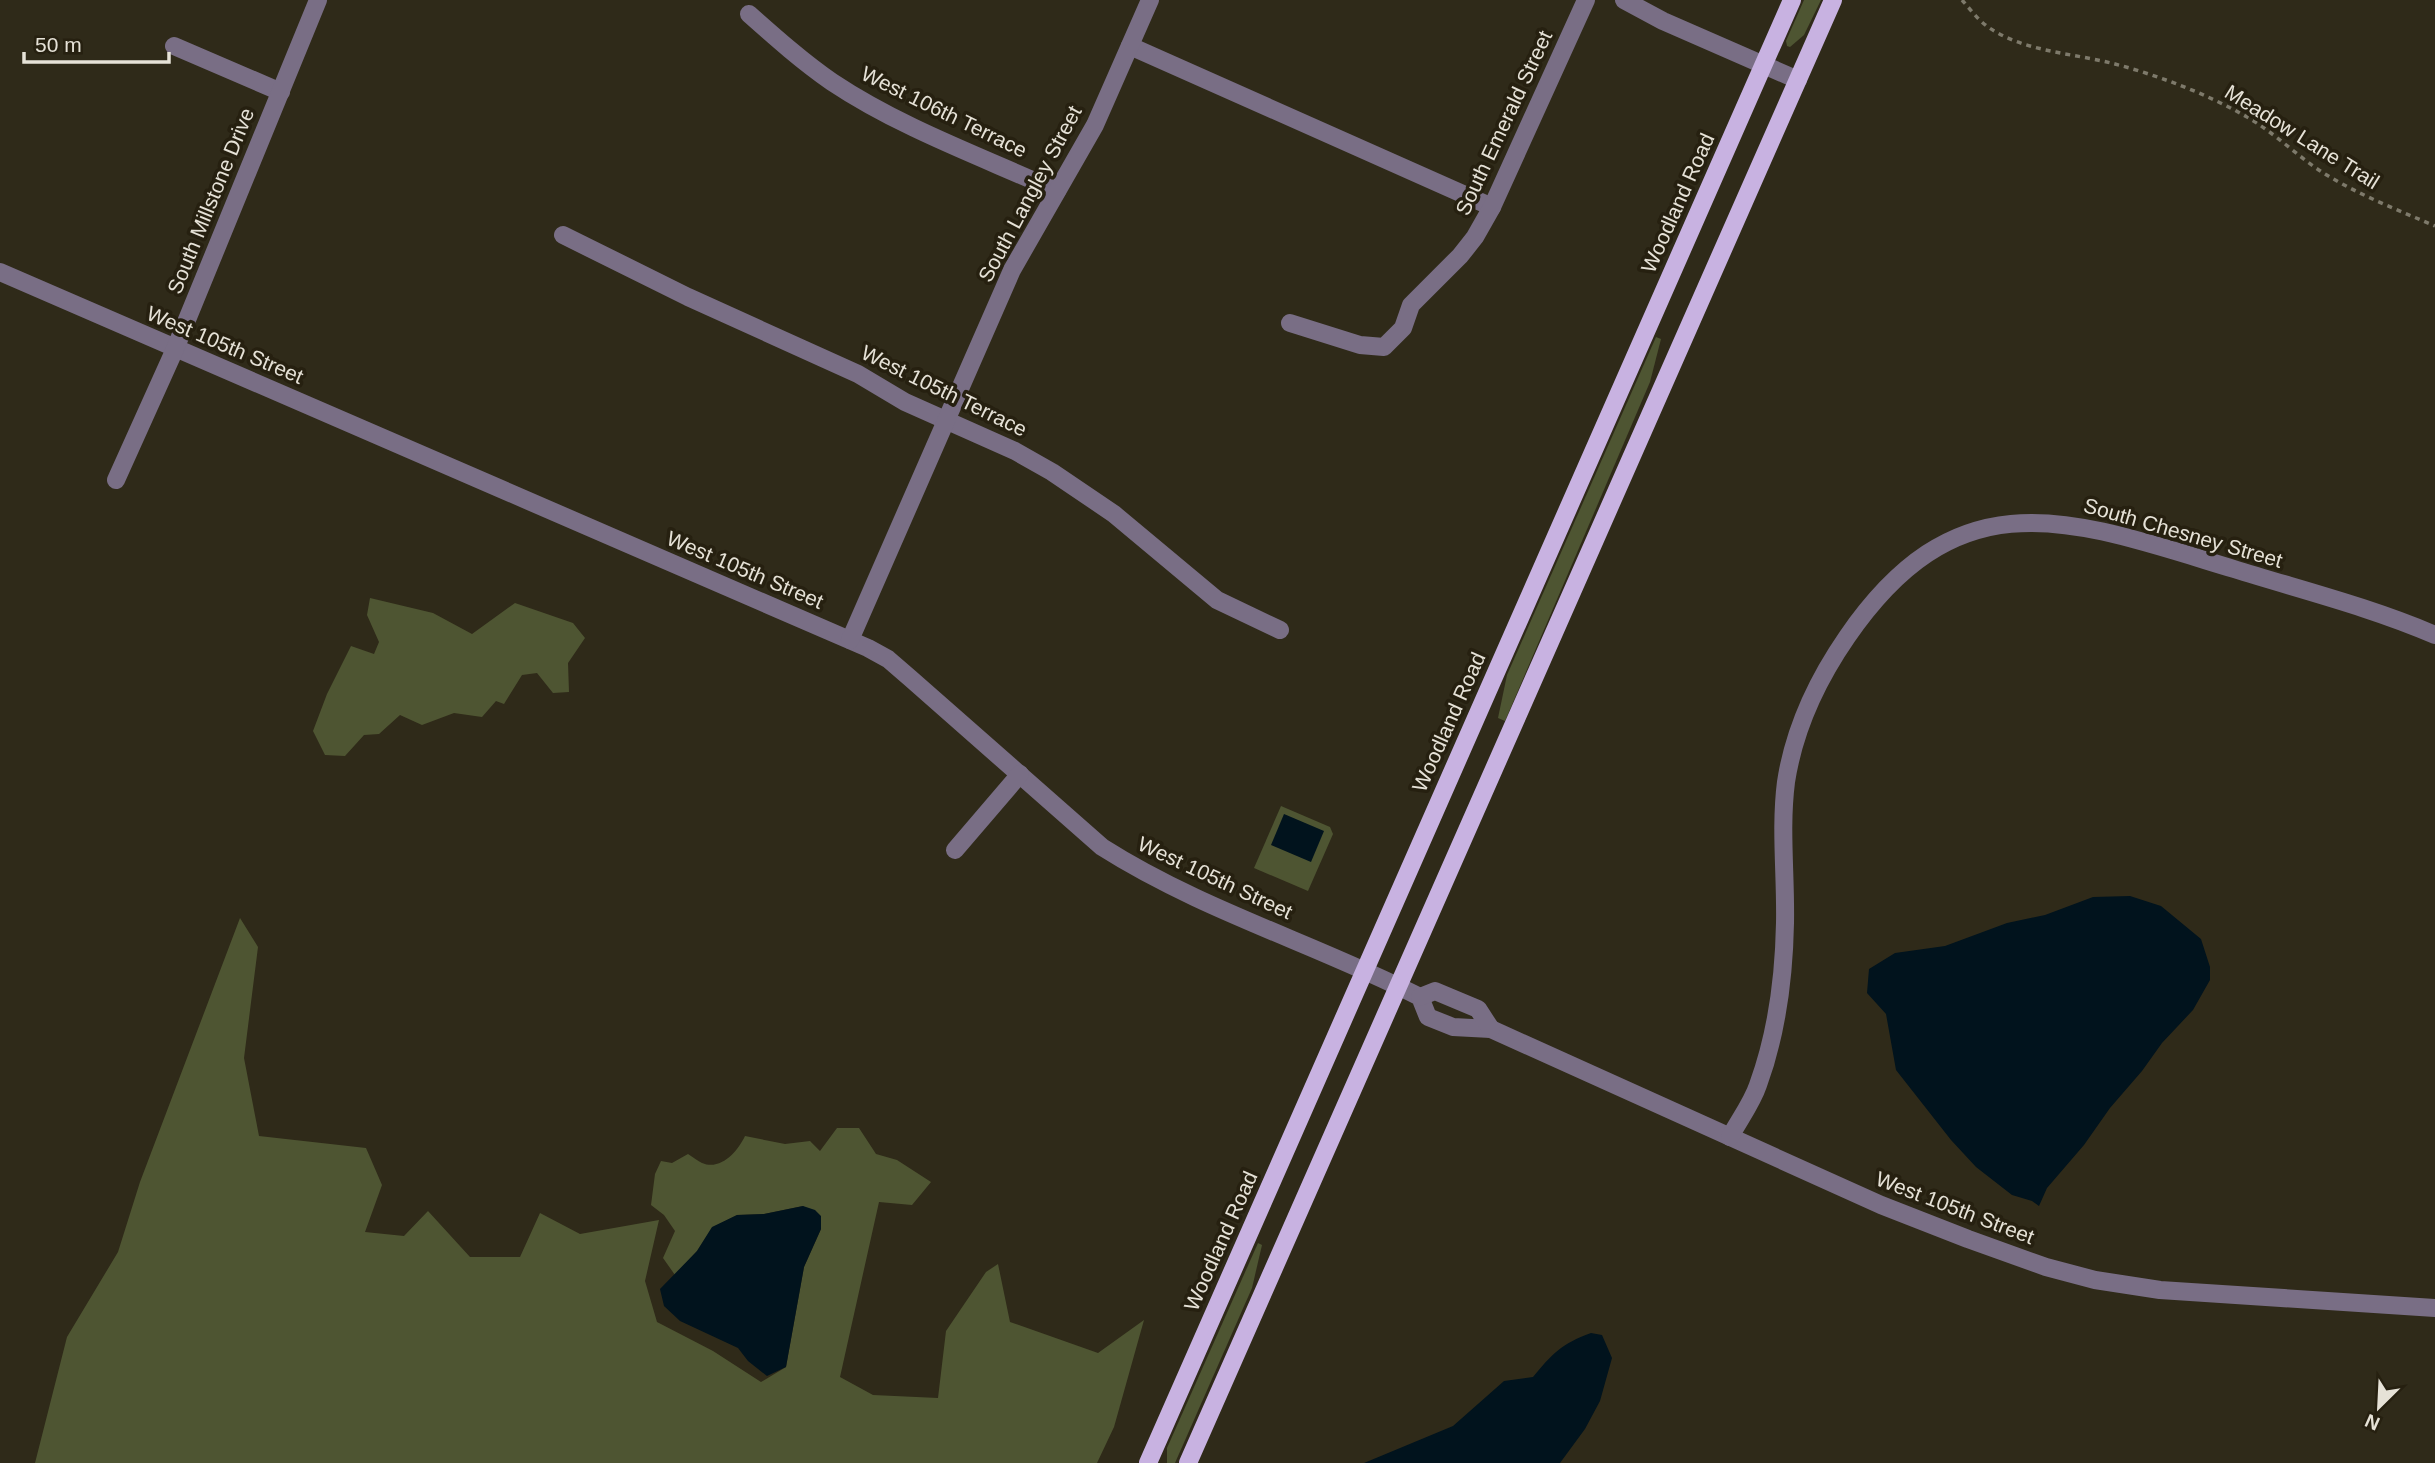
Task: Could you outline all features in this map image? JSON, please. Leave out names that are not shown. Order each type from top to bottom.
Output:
[{"type":"main road","name":"Woodland Road","points":[[1148,1463],[1792,0]]},
{"type":"main road","points":[[1188,1463],[1833,0]]},
{"type":"street","name":"South Millstone Drive","points":[[116,480],[175,349],[318,0]]},
{"type":"street","name":"South Langley Street","points":[[850,640],[1012,270],[1095,125],[1150,0]]},
{"type":"street","name":"South Emerald Street","points":[[1290,323],[1360,345],[1384,347],[1403,328],[1412,305],[1475,237],[1492,207],[1586,0]]},
{"type":"street","points":[[1624,0],[1663,21],[1798,80]]},
{"type":"street","name":"West 106th Terrace","points":[[749,15],[802,60],[866,103],[1057,191]]},
{"type":"street","name":"South Millstone Drive","points":[[174,46],[281,92]]},
{"type":"street","points":[[1130,46],[1492,207]]},
{"type":"street","name":"West 105th Terrace","points":[[563,235],[688,297],[858,374],[905,402],[1015,451],[1052,472],[1114,514],[1217,600],[1280,630]]},
{"type":"street","name":"West 105th Street","points":[[0,272],[850,640],[888,659],[1102,847],[1135,868],[1420,997],[1429,1017],[1453,1027],[1491,1029],[1881,1205],[2046,1267],[2095,1280],[2160,1290],[2435,1308]]},
{"type":"street","name":"South Chesney Street","points":[[1730,1137],[1757,1087],[1775,1028],[1782,978],[1785,922],[1783,831],[1786,782],[1795,745],[1812,699],[1833,658],[1860,618],[1888,585],[1921,556],[1961,536],[2007,523],[2070,524],[2211,562],[2403,621],[2435,635]]},
{"type":"street","points":[[955,850],[1020,774]]},
{"type":"street","name":"West 105th Street","points":[[1420,997],[1435,991],[1478,1009],[1491,1029]]},
{"type":"path","name":"Meadow Lane Trail","points":[[1962,0],[1985,25],[2025,44],[2114,64],[2215,100],[2249,118],[2326,175],[2435,226]]},
{"type":"green space","points":[[1804,0],[1821,0],[1804,35],[1790,47],[1787,46],[1786,41]]},
{"type":"green space","points":[[1656,337],[1661,339],[1650,382],[1505,721],[1498,718],[1507,675]]},
{"type":"green space","points":[[370,598],[433,613],[472,634],[515,603],[573,623],[585,638],[568,663],[569,692],[553,693],[537,673],[522,675],[504,704],[496,701],[482,717],[454,713],[422,725],[400,715],[379,734],[364,735],[345,756],[325,755],[313,731],[327,694],[351,646],[374,654],[379,642],[367,615]]},
{"type":"green space","points":[[1281,806],[1330,827],[1333,834],[1308,891],[1254,868]]},
{"type":"green space","points":[[240,918],[258,947],[244,1058],[259,1136],[366,1148],[382,1185],[365,1232],[404,1236],[428,1211],[470,1257],[520,1257],[540,1213],[580,1234],[659,1220],[645,1281],[657,1322],[713,1351],[761,1382],[786,1367],[804,1267],[821,1229],[803,1206],[764,1214],[737,1215],[712,1228],[697,1251],[675,1275],[663,1258],[675,1231],[664,1215],[651,1205],[655,1174],[661,1161],[672,1163],[688,1154],[709,1165],[722,1162],[738,1148],[745,1136],[785,1144],[810,1141],[820,1151],[837,1128],[859,1128],[876,1154],[897,1160],[931,1182],[912,1205],[879,1202],[840,1377],[873,1395],[938,1398],[946,1331],[986,1272],[998,1264],[1010,1322],[1098,1353],[1144,1320],[1114,1427],[1097,1463],[35,1463],[67,1337],[118,1252],[140,1182]]},
{"type":"green space","points":[[1258,1243],[1262,1245],[1252,1288],[1175,1463],[1167,1463],[1167,1448]]},
{"type":"water","points":[[1284,814],[1324,831],[1311,862],[1271,845]]},
{"type":"water","points":[[2130,896],[2161,906],[2201,939],[2210,967],[2210,980],[2193,1010],[2162,1043],[2084,1145],[2047,1188],[2039,1206],[2012,1195],[1976,1167],[1951,1140],[1896,1070],[1886,1014],[1867,993],[1869,969],[1895,953],[1945,946],[2007,923],[2045,915],[2093,897]]},
{"type":"water","points":[[803,1206],[815,1210],[821,1216],[821,1229],[804,1267],[786,1367],[767,1376],[748,1361],[738,1348],[680,1321],[664,1306],[660,1289],[697,1251],[712,1227],[737,1215],[764,1214]]},
{"type":"water","points":[[1591,1333],[1602,1335],[1612,1358],[1600,1401],[1585,1429],[1560,1463],[1364,1463],[1453,1426],[1504,1381],[1533,1377],[1558,1350]]}]
